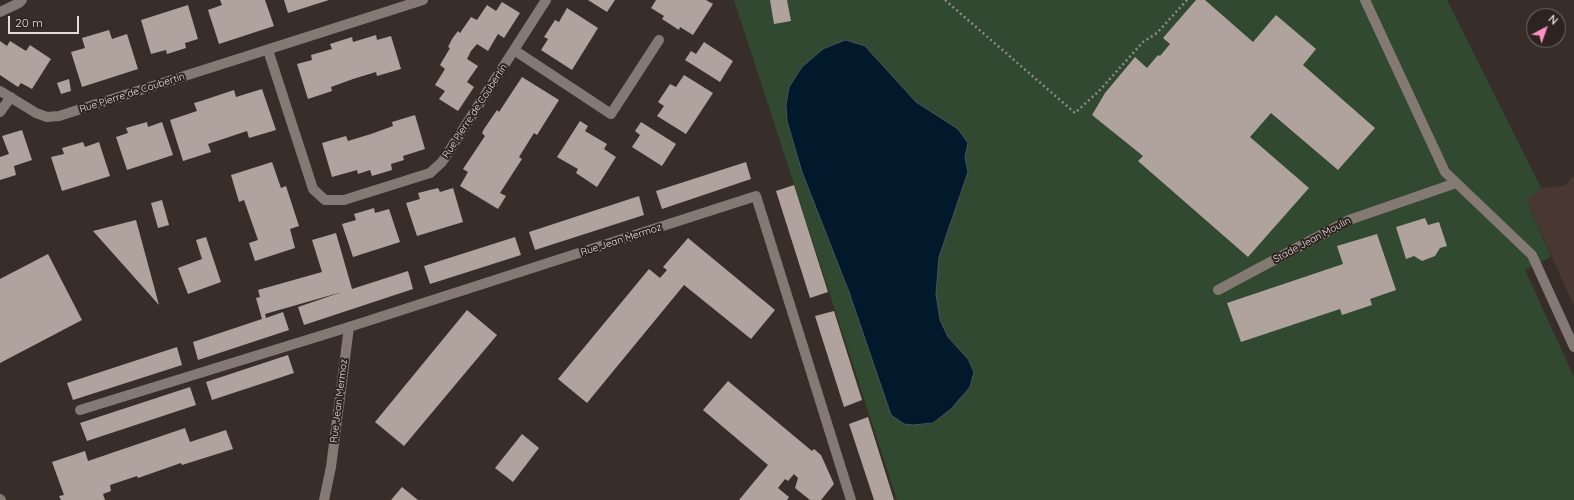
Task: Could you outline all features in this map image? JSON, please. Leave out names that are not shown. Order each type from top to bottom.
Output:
[{"type":"street","points":[[0,12],[22,0]]},
{"type":"street","name":"Rue Pierre de Coubertin","points":[[0,91],[36,113],[47,117],[59,116],[423,0]]},
{"type":"street","name":"Rue Pierre de Coubertin","points":[[268,50],[313,189],[325,200],[344,200],[430,173],[442,162],[546,0]]},
{"type":"street","points":[[1365,0],[1445,172],[1532,255],[1574,347]]},
{"type":"street","points":[[514,50],[611,114],[659,40]]},
{"type":"street","points":[[0,112],[11,97]]},
{"type":"street","name":"Stade Jean Moulin","points":[[1218,290],[1350,220],[1456,183]]},
{"type":"street","name":"Rue Jean Mermoz","points":[[324,500],[331,467],[349,327],[756,196],[851,500]]},
{"type":"street","points":[[80,410],[349,327]]},
{"type":"path","points":[[945,0],[1075,113],[1099,91],[1143,42],[1157,33],[1187,0]]},
{"type":"shaded area","points":[[1574,176],[1574,306],[1527,201],[1541,188],[1564,186]]},
{"type":"green space","points":[[734,0],[1447,0],[1541,188],[1527,201],[1551,257],[1525,270],[1574,377],[1574,500],[897,500]]},
{"type":"water","points":[[846,40],[865,46],[916,102],[958,129],[968,143],[965,157],[968,172],[939,257],[936,294],[940,320],[948,337],[968,359],[974,372],[970,387],[951,409],[933,423],[913,425],[904,424],[891,415],[849,292],[802,172],[787,121],[786,105],[789,87],[802,67],[823,49]]},
{"type":"building","points":[[220,0],[265,0],[274,26],[219,44],[208,10],[222,5]]},
{"type":"building","points":[[284,0],[329,0],[288,13]]},
{"type":"building","points":[[588,0],[615,0],[607,12]]},
{"type":"building","points":[[656,0],[706,0],[713,4],[693,35],[680,27],[679,30],[662,19],[664,16],[651,8]]},
{"type":"building","points":[[770,0],[787,0],[791,21],[774,24]]},
{"type":"building","points":[[1196,0],[1205,0],[1253,42],[1276,15],[1316,49],[1303,65],[1375,128],[1338,170],[1271,113],[1250,137],[1309,188],[1248,257],[1138,161],[1143,156],[1092,115],[1105,93],[1135,57],[1147,68],[1158,55],[1160,56],[1170,44],[1163,38]]},
{"type":"building","points":[[502,2],[520,13],[504,38],[498,34],[488,51],[477,44],[471,51],[467,59],[478,66],[467,82],[474,87],[458,111],[439,99],[445,91],[435,85],[445,69],[440,65],[450,48],[448,47],[452,39],[458,31],[460,33],[471,17],[477,20],[487,5],[496,11]]},
{"type":"building","points":[[188,5],[198,39],[185,43],[186,48],[167,54],[166,50],[151,54],[141,20]]},
{"type":"building","points":[[567,8],[598,28],[572,70],[541,50],[548,39],[544,37],[555,20],[559,22]]},
{"type":"building","points":[[109,30],[112,39],[127,34],[138,69],[82,87],[71,52],[85,48],[82,38]]},
{"type":"building","points":[[376,35],[377,40],[391,36],[401,69],[377,76],[376,72],[353,79],[331,87],[332,91],[308,99],[297,64],[312,60],[311,55],[332,49],[330,44],[352,37],[353,42]]},
{"type":"building","points":[[0,41],[7,46],[10,41],[26,51],[30,45],[51,59],[32,89],[21,83],[18,87],[0,75]]},
{"type":"building","points":[[704,42],[733,61],[720,82],[685,60],[691,51],[696,54]]},
{"type":"building","points":[[684,75],[713,93],[686,134],[657,116],[664,106],[658,102],[670,84],[676,87]]},
{"type":"building","points":[[522,77],[559,100],[537,135],[534,133],[519,157],[522,159],[500,193],[506,196],[498,209],[460,186],[468,172],[463,169],[485,136],[482,133],[484,129],[497,110],[499,112]]},
{"type":"building","points":[[69,79],[71,91],[61,94],[57,83]]},
{"type":"building","points":[[262,89],[276,130],[249,138],[247,131],[208,144],[211,152],[183,161],[170,120],[197,111],[194,103],[234,90],[236,97]]},
{"type":"building","points":[[415,115],[425,149],[403,156],[404,160],[391,164],[392,170],[372,176],[370,170],[358,174],[357,170],[332,177],[322,143],[346,136],[348,141],[393,126],[392,122]]},
{"type":"building","points":[[580,121],[588,126],[585,131],[607,144],[604,149],[616,157],[597,187],[576,173],[578,169],[557,157]]},
{"type":"building","points":[[147,122],[148,127],[162,122],[173,155],[127,170],[116,137],[128,133],[126,128]]},
{"type":"building","points":[[641,122],[676,144],[662,166],[632,147],[640,135],[635,131]]},
{"type":"building","points":[[22,130],[32,160],[14,166],[16,175],[0,180],[0,157],[9,154],[2,136]]},
{"type":"building","points":[[83,142],[85,147],[99,142],[110,176],[62,191],[51,157],[64,154],[62,148]]},
{"type":"building","points":[[272,162],[281,188],[286,186],[299,226],[290,229],[295,248],[255,261],[249,243],[258,240],[244,200],[239,202],[231,175]]},
{"type":"building","points":[[746,162],[751,179],[662,209],[656,191]]},
{"type":"building","points":[[794,185],[828,292],[810,298],[776,191]]},
{"type":"building","points":[[438,188],[440,192],[453,188],[463,222],[417,236],[406,203],[420,199],[418,193]]},
{"type":"building","points":[[639,196],[644,215],[535,250],[529,232]]},
{"type":"building","points":[[162,200],[169,225],[158,228],[151,203]]},
{"type":"building","points":[[374,208],[375,213],[389,209],[400,242],[353,257],[342,224],[356,220],[354,214]]},
{"type":"building","points":[[1425,218],[1428,225],[1439,222],[1447,246],[1440,248],[1435,256],[1422,261],[1414,256],[1406,259],[1396,227]]},
{"type":"building","points":[[136,220],[159,305],[93,231]]},
{"type":"building","points":[[336,233],[352,289],[408,271],[413,289],[304,325],[298,307],[342,292],[265,314],[266,318],[283,312],[289,330],[198,360],[193,342],[262,319],[256,298],[260,297],[258,290],[322,272],[312,240]]},
{"type":"building","points":[[1377,234],[1396,290],[1370,299],[1372,305],[1342,315],[1340,309],[1241,342],[1227,303],[1343,264],[1337,246]]},
{"type":"building","points":[[206,237],[221,282],[188,294],[178,268],[202,259],[196,240]]},
{"type":"building","points":[[515,237],[521,255],[430,284],[424,266]]},
{"type":"building","points":[[688,238],[775,310],[751,339],[684,285],[587,403],[558,379],[649,269],[660,278],[667,270],[663,267]]},
{"type":"building","points":[[48,254],[82,320],[0,363],[0,279]]},
{"type":"building","points":[[467,310],[497,335],[404,446],[375,422]]},
{"type":"building","points":[[834,311],[862,400],[844,407],[815,316]]},
{"type":"building","points":[[177,347],[182,365],[73,400],[67,383]]},
{"type":"building","points":[[288,355],[294,373],[212,400],[206,382]]},
{"type":"building","points":[[728,381],[812,451],[814,449],[821,455],[834,484],[821,500],[810,500],[795,488],[798,478],[794,474],[788,481],[785,479],[778,488],[789,497],[787,500],[739,500],[768,465],[703,410]]},
{"type":"building","points":[[190,387],[196,405],[87,441],[80,423]]},
{"type":"building","points":[[868,417],[894,500],[874,500],[849,424]]},
{"type":"building","points":[[185,428],[190,442],[226,430],[233,449],[110,485],[111,491],[103,494],[105,500],[61,500],[59,496],[64,495],[52,462],[85,451],[88,461]]},
{"type":"building","points":[[522,434],[539,448],[513,482],[495,468]]},
{"type":"building","points":[[402,487],[418,500],[391,500]]}]
